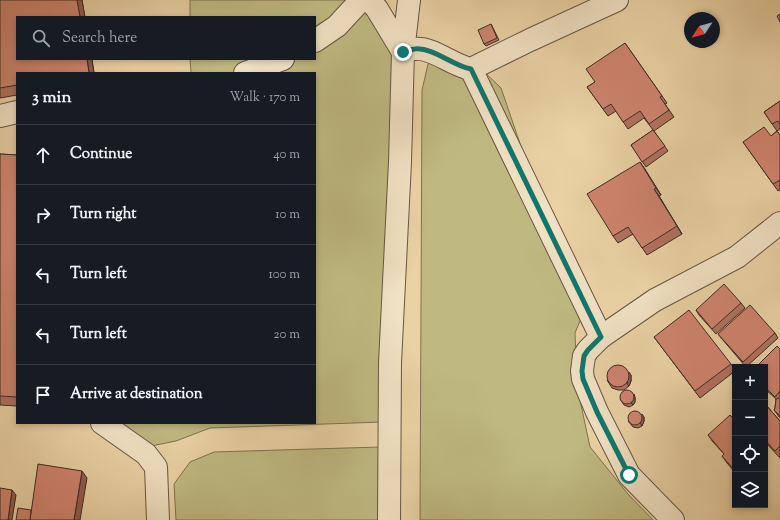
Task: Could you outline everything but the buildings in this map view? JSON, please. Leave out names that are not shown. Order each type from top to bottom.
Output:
[{"type":"street","points":[[316,41],[337,26],[361,0]]},
{"type":"street","points":[[369,0],[377,9],[403,52]]},
{"type":"street","points":[[389,520],[390,363],[400,162],[403,52],[409,0]]},
{"type":"street","points":[[403,52],[416,49],[425,50],[456,65],[471,69],[618,0]]},
{"type":"street","points":[[248,72],[280,60]]},
{"type":"street","points":[[471,69],[601,337]]},
{"type":"street","points":[[0,116],[16,112]]},
{"type":"street","points":[[673,520],[629,475],[597,412],[583,379],[582,371],[584,356],[601,337],[655,300],[737,257],[780,223]]},
{"type":"street","points":[[103,424],[146,454],[156,467],[158,520]]},
{"type":"shaded area","points":[[190,0],[350,0],[376,21],[398,67],[383,422],[210,428],[176,441],[151,446],[114,424],[316,424],[316,72],[191,72],[190,60],[316,60],[316,16],[190,16]]},
{"type":"shaded area","points":[[448,50],[475,63],[501,88],[540,202],[587,304],[575,333],[577,386],[590,447],[628,494],[653,520],[420,520],[422,90],[428,64]]},
{"type":"shaded area","points":[[380,447],[378,520],[176,520],[174,484],[190,462],[214,452]]},
{"type":"route","points":[[403,52],[416,49],[425,50],[456,65],[471,69],[601,337],[584,356],[582,371],[583,379],[597,412],[629,475]]}]
